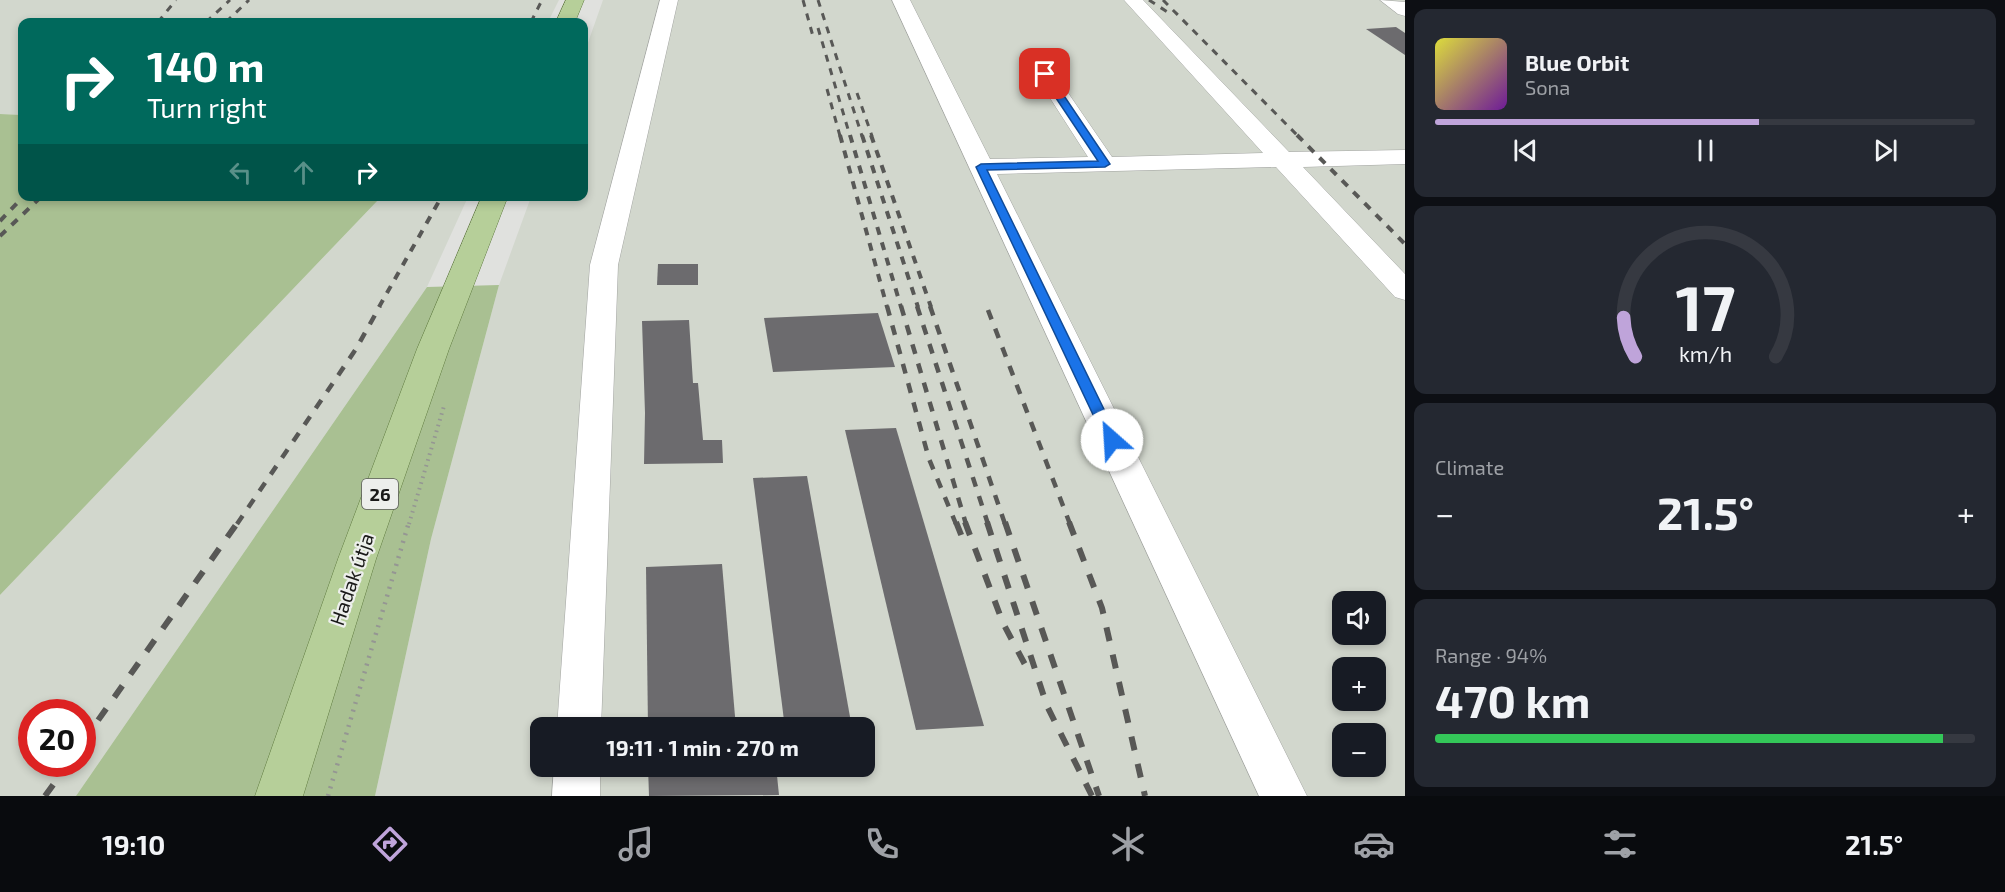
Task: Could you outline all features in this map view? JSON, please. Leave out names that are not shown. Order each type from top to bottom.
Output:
[{"type":"main road","points":[[568,18],[575,0]]},
{"type":"main road","name":"Hadak útja","points":[[279,796],[364,537],[433,349],[493,201]]},
{"type":"lane","points":[[580,717],[604,265],[669,0]]},
{"type":"lane","points":[[900,0],[1283,796]]},
{"type":"lane","points":[[1133,0],[1405,291]]},
{"type":"lane","points":[[1033,56],[1105,164]]},
{"type":"lane","points":[[981,167],[1405,157]]},
{"type":"lane","points":[[576,796],[577,777]]},
{"type":"path","points":[[328,796],[445,403]]},
{"type":"shaded area","points":[[0,0],[559,0],[550,18],[18,18],[18,115],[0,114]]},
{"type":"shaded area","points":[[603,0],[1405,0],[1405,796],[375,796],[431,539],[499,285],[530,201],[588,201],[588,43]]},
{"type":"shaded area","points":[[377,201],[466,201],[427,287],[96,767],[96,699],[18,699],[18,777],[89,777],[76,796],[0,796],[0,595]]},
{"type":"green space","points":[[0,114],[18,115],[18,201],[377,201],[0,595]]},
{"type":"green space","points":[[499,285],[431,539],[375,796],[76,796],[89,777],[96,777],[96,767],[427,287]]},
{"type":"building","points":[[1396,27],[1405,33],[1405,55],[1366,29]]},
{"type":"building","points":[[658,264],[698,264],[698,285],[657,285]]},
{"type":"building","points":[[878,313],[895,367],[773,372],[764,318]]},
{"type":"building","points":[[689,320],[693,383],[698,383],[703,440],[722,440],[723,463],[644,464],[642,321]]},
{"type":"building","points":[[896,428],[984,726],[916,730],[845,430]]},
{"type":"building","points":[[807,476],[850,717],[784,717],[753,478]]},
{"type":"building","points":[[722,564],[735,717],[648,717],[646,567]]},
{"type":"building","points":[[648,777],[777,777],[779,795],[649,796]]},
{"type":"railway","points":[[161,18],[176,0]]},
{"type":"railway","points":[[210,18],[230,0]]},
{"type":"railway","points":[[230,18],[249,0]]},
{"type":"railway","points":[[533,18],[542,0]]},
{"type":"railway","points":[[803,0],[814,40]]},
{"type":"railway","points":[[818,0],[862,136]]},
{"type":"railway","points":[[1149,0],[1169,13]]},
{"type":"railway","points":[[1163,0],[1298,136]]},
{"type":"railway","points":[[818,28],[850,136]]},
{"type":"railway","points":[[827,89],[840,136]]},
{"type":"railway","points":[[857,93],[872,136]]},
{"type":"railway","points":[[840,135],[887,307]]},
{"type":"railway","points":[[850,135],[901,307]]},
{"type":"railway","points":[[862,135],[918,307]]},
{"type":"railway","points":[[871,135],[931,307]]},
{"type":"railway","points":[[1297,135],[1405,244]]},
{"type":"railway","points":[[0,221],[19,201]]},
{"type":"railway","points":[[0,236],[37,201]]},
{"type":"railway","points":[[379,307],[439,201]]},
{"type":"railway","points":[[237,524],[356,349],[380,306]]},
{"type":"railway","points":[[887,306],[929,459],[956,524]]},
{"type":"railway","points":[[901,306],[966,524]]},
{"type":"railway","points":[[917,306],[988,524]]},
{"type":"railway","points":[[930,306],[1005,524]]},
{"type":"railway","points":[[988,310],[1070,524]]},
{"type":"railway","points":[[96,723],[238,522]]},
{"type":"railway","points":[[956,522],[962,537]]},
{"type":"railway","points":[[965,522],[1003,623],[1030,674]]},
{"type":"railway","points":[[987,522],[1047,706],[1092,796]]},
{"type":"railway","points":[[1005,522],[1099,796]]},
{"type":"railway","points":[[1069,522],[1102,608],[1145,796]]},
{"type":"railway","points":[[45,796],[59,777]]},
{"type":"route","points":[[1045,74],[1105,164],[981,167],[1112,440]]}]
